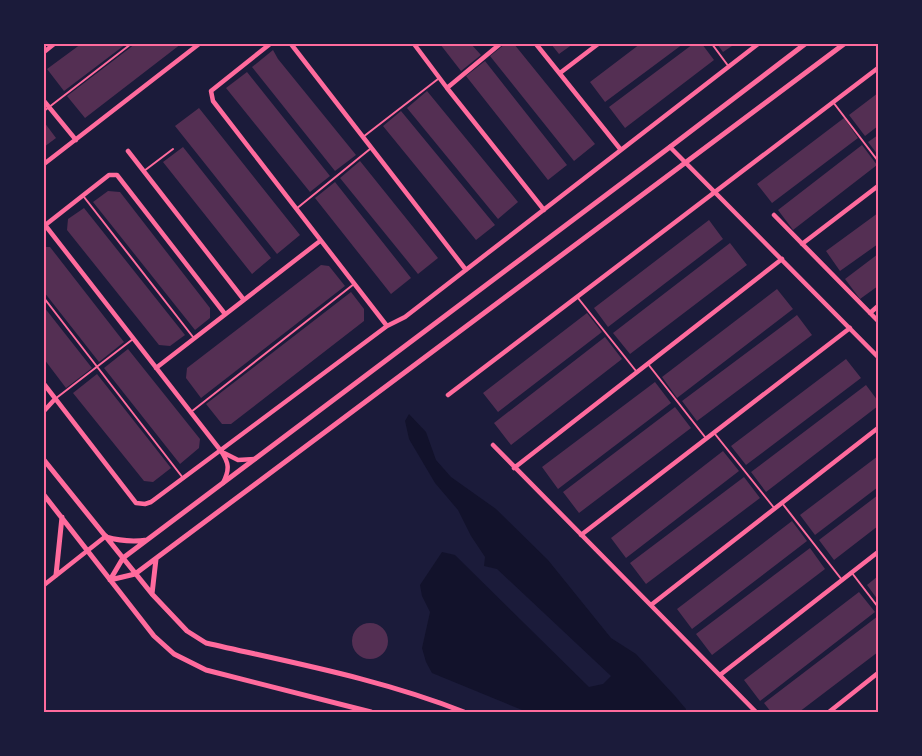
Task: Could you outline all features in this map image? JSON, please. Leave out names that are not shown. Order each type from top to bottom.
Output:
[{"type":"street","points":[[44,52],[54,44]]},
{"type":"street","points":[[44,164],[199,44]]},
{"type":"street","points":[[270,44],[211,91],[213,101],[387,326]]},
{"type":"street","points":[[291,44],[466,270]]},
{"type":"street","points":[[414,44],[544,210]]},
{"type":"street","points":[[447,88],[500,44]]},
{"type":"street","points":[[536,44],[621,150]]},
{"type":"street","points":[[560,73],[598,44]]},
{"type":"street","points":[[44,384],[136,503],[145,504],[151,502],[387,326],[405,317],[758,44]]},
{"type":"street","points":[[110,580],[123,558],[805,44]]},
{"type":"street","points":[[110,580],[135,574],[844,44]]},
{"type":"street","points":[[448,395],[878,68]]},
{"type":"street","points":[[44,101],[76,140]]},
{"type":"street","points":[[670,147],[878,357]]},
{"type":"street","points":[[128,151],[244,300]]},
{"type":"street","points":[[223,483],[228,461],[44,226],[109,175],[117,175],[225,314]]},
{"type":"street","points":[[802,244],[878,186]]},
{"type":"street","points":[[774,215],[878,321]]},
{"type":"street","points":[[156,368],[320,241]]},
{"type":"street","points":[[514,468],[782,259]]},
{"type":"street","points":[[870,312],[878,306]]},
{"type":"street","points":[[581,535],[850,328]]},
{"type":"street","points":[[44,410],[55,399]]},
{"type":"street","points":[[651,605],[878,428]]},
{"type":"street","points":[[492,445],[756,712]]},
{"type":"street","points":[[221,451],[238,460],[256,458]]},
{"type":"street","points":[[44,460],[152,594],[186,631],[206,644],[371,681],[431,699],[464,712]]},
{"type":"street","points":[[44,495],[154,636],[174,654],[206,670],[371,712]]},
{"type":"street","points":[[56,575],[62,517]]},
{"type":"street","points":[[106,536],[134,542],[148,540]]},
{"type":"street","points":[[44,585],[106,536]]},
{"type":"street","points":[[720,675],[878,552]]},
{"type":"street","points":[[152,594],[156,558]]},
{"type":"street","points":[[829,712],[878,673]]},
{"type":"lane","points":[[44,110],[131,44]]},
{"type":"lane","points":[[712,44],[728,67]]},
{"type":"lane","points":[[363,137],[440,77]]},
{"type":"lane","points":[[833,102],[878,161]]},
{"type":"lane","points":[[296,209],[372,148]]},
{"type":"lane","points":[[144,171],[173,149]]},
{"type":"lane","points":[[83,195],[194,339]]},
{"type":"lane","points":[[191,412],[354,284]]},
{"type":"lane","points":[[577,296],[637,372]]},
{"type":"lane","points":[[44,298],[183,478]]},
{"type":"lane","points":[[55,399],[134,339]]},
{"type":"lane","points":[[648,364],[706,439]]},
{"type":"lane","points":[[714,434],[775,508]]},
{"type":"lane","points":[[782,503],[842,580]]},
{"type":"lane","points":[[851,572],[878,607]]},
{"type":"shaded area","points":[[409,414],[426,432],[436,460],[451,477],[496,509],[548,560],[611,638],[636,654],[675,696],[686,709],[686,712],[527,712],[432,673],[422,648],[430,612],[422,596],[420,585],[442,552],[455,555],[589,687],[603,684],[611,676],[497,569],[484,566],[485,557],[471,536],[458,510],[435,483],[409,439],[405,421]]},
{"type":"building","points":[[81,44],[126,44],[64,91],[47,69]]},
{"type":"building","points":[[135,44],[181,44],[85,118],[67,96]]},
{"type":"building","points":[[440,44],[471,44],[481,55],[461,71]]},
{"type":"building","points":[[505,44],[514,44],[595,144],[574,161],[490,56]]},
{"type":"building","points":[[551,44],[573,44],[559,54]]},
{"type":"building","points":[[640,44],[683,44],[605,102],[590,82]]},
{"type":"building","points":[[693,44],[702,44],[714,60],[625,128],[609,107]]},
{"type":"building","points":[[717,44],[735,44],[723,52]]},
{"type":"building","points":[[273,50],[278,59],[356,155],[335,171],[252,67]]},
{"type":"building","points":[[485,61],[567,165],[548,180],[466,76]]},
{"type":"building","points":[[247,72],[330,176],[310,192],[226,88]]},
{"type":"building","points":[[427,91],[518,202],[498,219],[407,108]]},
{"type":"building","points":[[878,93],[878,126],[865,136],[849,115]]},
{"type":"building","points":[[199,108],[300,235],[277,254],[175,126]]},
{"type":"building","points":[[401,111],[495,225],[476,240],[383,126]]},
{"type":"building","points":[[844,118],[858,138],[772,203],[757,184]]},
{"type":"building","points":[[44,122],[56,138],[44,147]]},
{"type":"building","points":[[878,135],[878,155],[868,142]]},
{"type":"building","points":[[862,145],[877,165],[793,230],[778,210]]},
{"type":"building","points":[[183,147],[271,258],[252,274],[163,162]]},
{"type":"building","points":[[360,161],[438,258],[418,274],[340,178]]},
{"type":"building","points":[[335,182],[411,278],[391,294],[315,198]]},
{"type":"building","points":[[108,191],[120,192],[210,308],[210,318],[195,330],[93,202]]},
{"type":"building","points":[[84,208],[185,335],[170,346],[159,345],[67,230],[68,219]]},
{"type":"building","points":[[878,213],[878,244],[840,271],[826,251]]},
{"type":"building","points":[[709,220],[723,239],[608,327],[594,308]]},
{"type":"building","points":[[730,243],[747,265],[630,354],[613,333]]},
{"type":"building","points":[[44,247],[50,247],[124,342],[99,362],[44,292]]},
{"type":"building","points":[[878,254],[878,286],[860,299],[845,279]]},
{"type":"building","points":[[321,265],[329,266],[345,286],[201,398],[186,378],[187,368]]},
{"type":"building","points":[[777,289],[793,309],[677,398],[662,377]]},
{"type":"building","points":[[351,292],[364,309],[364,321],[231,424],[222,424],[206,404]]},
{"type":"building","points":[[44,307],[92,368],[66,388],[44,359]]},
{"type":"building","points":[[587,313],[602,332],[498,412],[483,393]]},
{"type":"building","points":[[797,315],[812,335],[697,421],[682,401]]},
{"type":"building","points":[[605,337],[622,359],[511,445],[494,423]]},
{"type":"building","points":[[128,349],[200,439],[199,448],[180,464],[104,368]]},
{"type":"building","points":[[846,359],[861,378],[746,465],[731,446]]},
{"type":"building","points":[[97,374],[171,468],[153,482],[144,481],[73,393]]},
{"type":"building","points":[[655,382],[671,403],[558,489],[542,467]]},
{"type":"building","points":[[866,385],[878,401],[878,406],[766,492],[751,472]]},
{"type":"building","points":[[675,407],[691,428],[579,513],[563,492]]},
{"type":"building","points":[[723,451],[739,471],[626,558],[611,538]]},
{"type":"building","points":[[878,456],[878,487],[815,535],[800,515]]},
{"type":"building","points":[[744,477],[760,498],[646,584],[630,563]]},
{"type":"building","points":[[878,495],[878,526],[834,560],[819,540]]},
{"type":"building","points":[[792,521],[807,541],[692,629],[677,609]]},
{"type":"building","points":[[810,548],[825,569],[712,655],[696,634]]},
{"type":"building","points":[[878,576],[878,600],[867,585]]},
{"type":"building","points":[[859,592],[875,612],[760,701],[744,680]]},
{"type":"building","points":[[878,616],[878,652],[799,712],[771,712],[764,703]]},
{"type":"building","points":[[370,623],[377,624],[383,628],[387,634],[387,648],[383,654],[377,658],[370,659],[363,658],[357,654],[353,648],[352,641],[353,634],[357,628],[363,624]]}]
